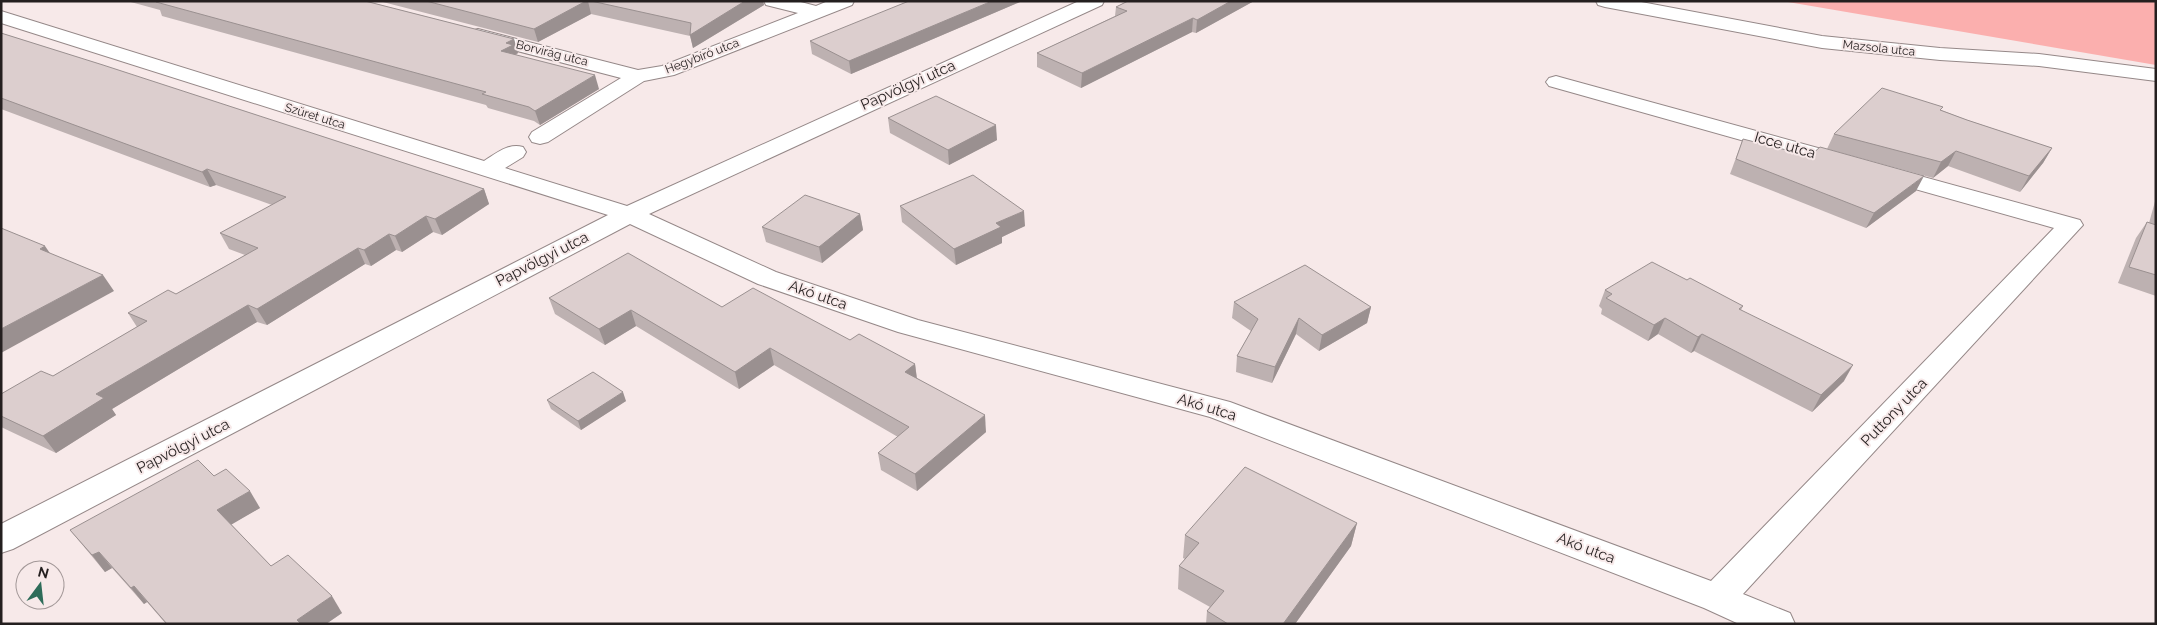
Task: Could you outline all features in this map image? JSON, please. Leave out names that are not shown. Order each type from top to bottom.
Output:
[{"type":"street","points":[[772,1],[818,12]]},
{"type":"street","name":"Hegybíró utca","points":[[540,137],[638,76],[667,71],[845,1]]},
{"type":"street","name":"Papvölgyi utca","points":[[1,540],[629,214],[1095,1]]},
{"type":"street","name":"Mazsola utca","points":[[1605,1],[1822,42],[1940,54],[2039,60],[2156,75]]},
{"type":"street","name":"Szüret utca","points":[[1,18],[629,214]]},
{"type":"street","name":"Borvirág utca","points":[[464,31],[638,76]]},
{"type":"street","name":"Icce utca","points":[[1556,82],[2071,225]]},
{"type":"street","points":[[485,170],[515,152]]},
{"type":"street","name":"Akó utca","points":[[629,214],[767,278],[908,326],[1219,409],[1717,598],[1778,624]]},
{"type":"street","name":"Puttony utca","points":[[1717,598],[2071,225]]},
{"type":"shaded area","points":[[1782,1],[2156,1],[2156,65]]},
{"type":"building","points":[[365,1],[514,39],[506,43],[513,45],[501,51],[595,75],[535,111],[529,107],[482,94],[486,92],[156,2]]},
{"type":"building","points":[[426,1],[586,1],[534,29]]},
{"type":"building","points":[[591,1],[745,1],[690,35],[691,23]]},
{"type":"building","points":[[909,1],[992,1],[849,61],[810,41]]},
{"type":"building","points":[[1128,1],[1231,1],[1197,20],[1193,18],[1082,73],[1037,53],[1127,11],[1116,7]]},
{"type":"building","points":[[1,33],[484,189],[435,219],[426,216],[395,236],[389,234],[364,250],[358,248],[257,309],[248,305],[96,394],[104,398],[43,436],[1,416],[1,394],[41,371],[53,376],[147,321],[128,313],[168,290],[176,294],[258,248],[220,233],[286,197],[207,169],[202,172],[1,98]]},
{"type":"building","points":[[1882,88],[1943,107],[1940,110],[2052,148],[2029,176],[1956,151],[1941,162],[1834,134]]},
{"type":"building","points":[[936,96],[996,125],[948,150],[888,118]]},
{"type":"building","points":[[1743,139],[1810,156],[1820,147],[1924,176],[1874,213],[1736,159]]},
{"type":"building","points":[[973,175],[1024,211],[996,223],[1001,227],[954,249],[900,206]]},
{"type":"building","points":[[805,195],[860,214],[819,247],[762,227]]},
{"type":"building","points":[[2147,222],[2156,225],[2156,275],[2129,267]]},
{"type":"building","points":[[1,228],[45,246],[40,249],[103,275],[1,329]]},
{"type":"building","points":[[628,253],[722,307],[753,288],[850,340],[859,334],[915,364],[905,372],[985,415],[915,474],[878,453],[909,427],[770,348],[735,372],[631,310],[599,329],[549,298]]},
{"type":"building","points":[[1652,262],[1687,280],[1690,278],[1743,306],[1739,309],[1853,365],[1821,395],[1702,334],[1698,337],[1665,318],[1654,325],[1606,298],[1612,294],[1605,290]]},
{"type":"building","points":[[1305,265],[1371,307],[1322,335],[1299,318],[1275,367],[1237,356],[1258,319],[1234,302]]},
{"type":"building","points":[[593,372],[623,392],[578,421],[547,400]]},
{"type":"building","points":[[198,460],[214,476],[226,469],[250,491],[217,510],[271,566],[288,555],[332,596],[297,620],[301,624],[167,624],[134,586],[131,588],[99,552],[92,555],[70,530]]},
{"type":"building","points":[[1245,467],[1357,523],[1283,624],[1228,624],[1207,611],[1224,591],[1179,566],[1199,543],[1185,535]]}]
